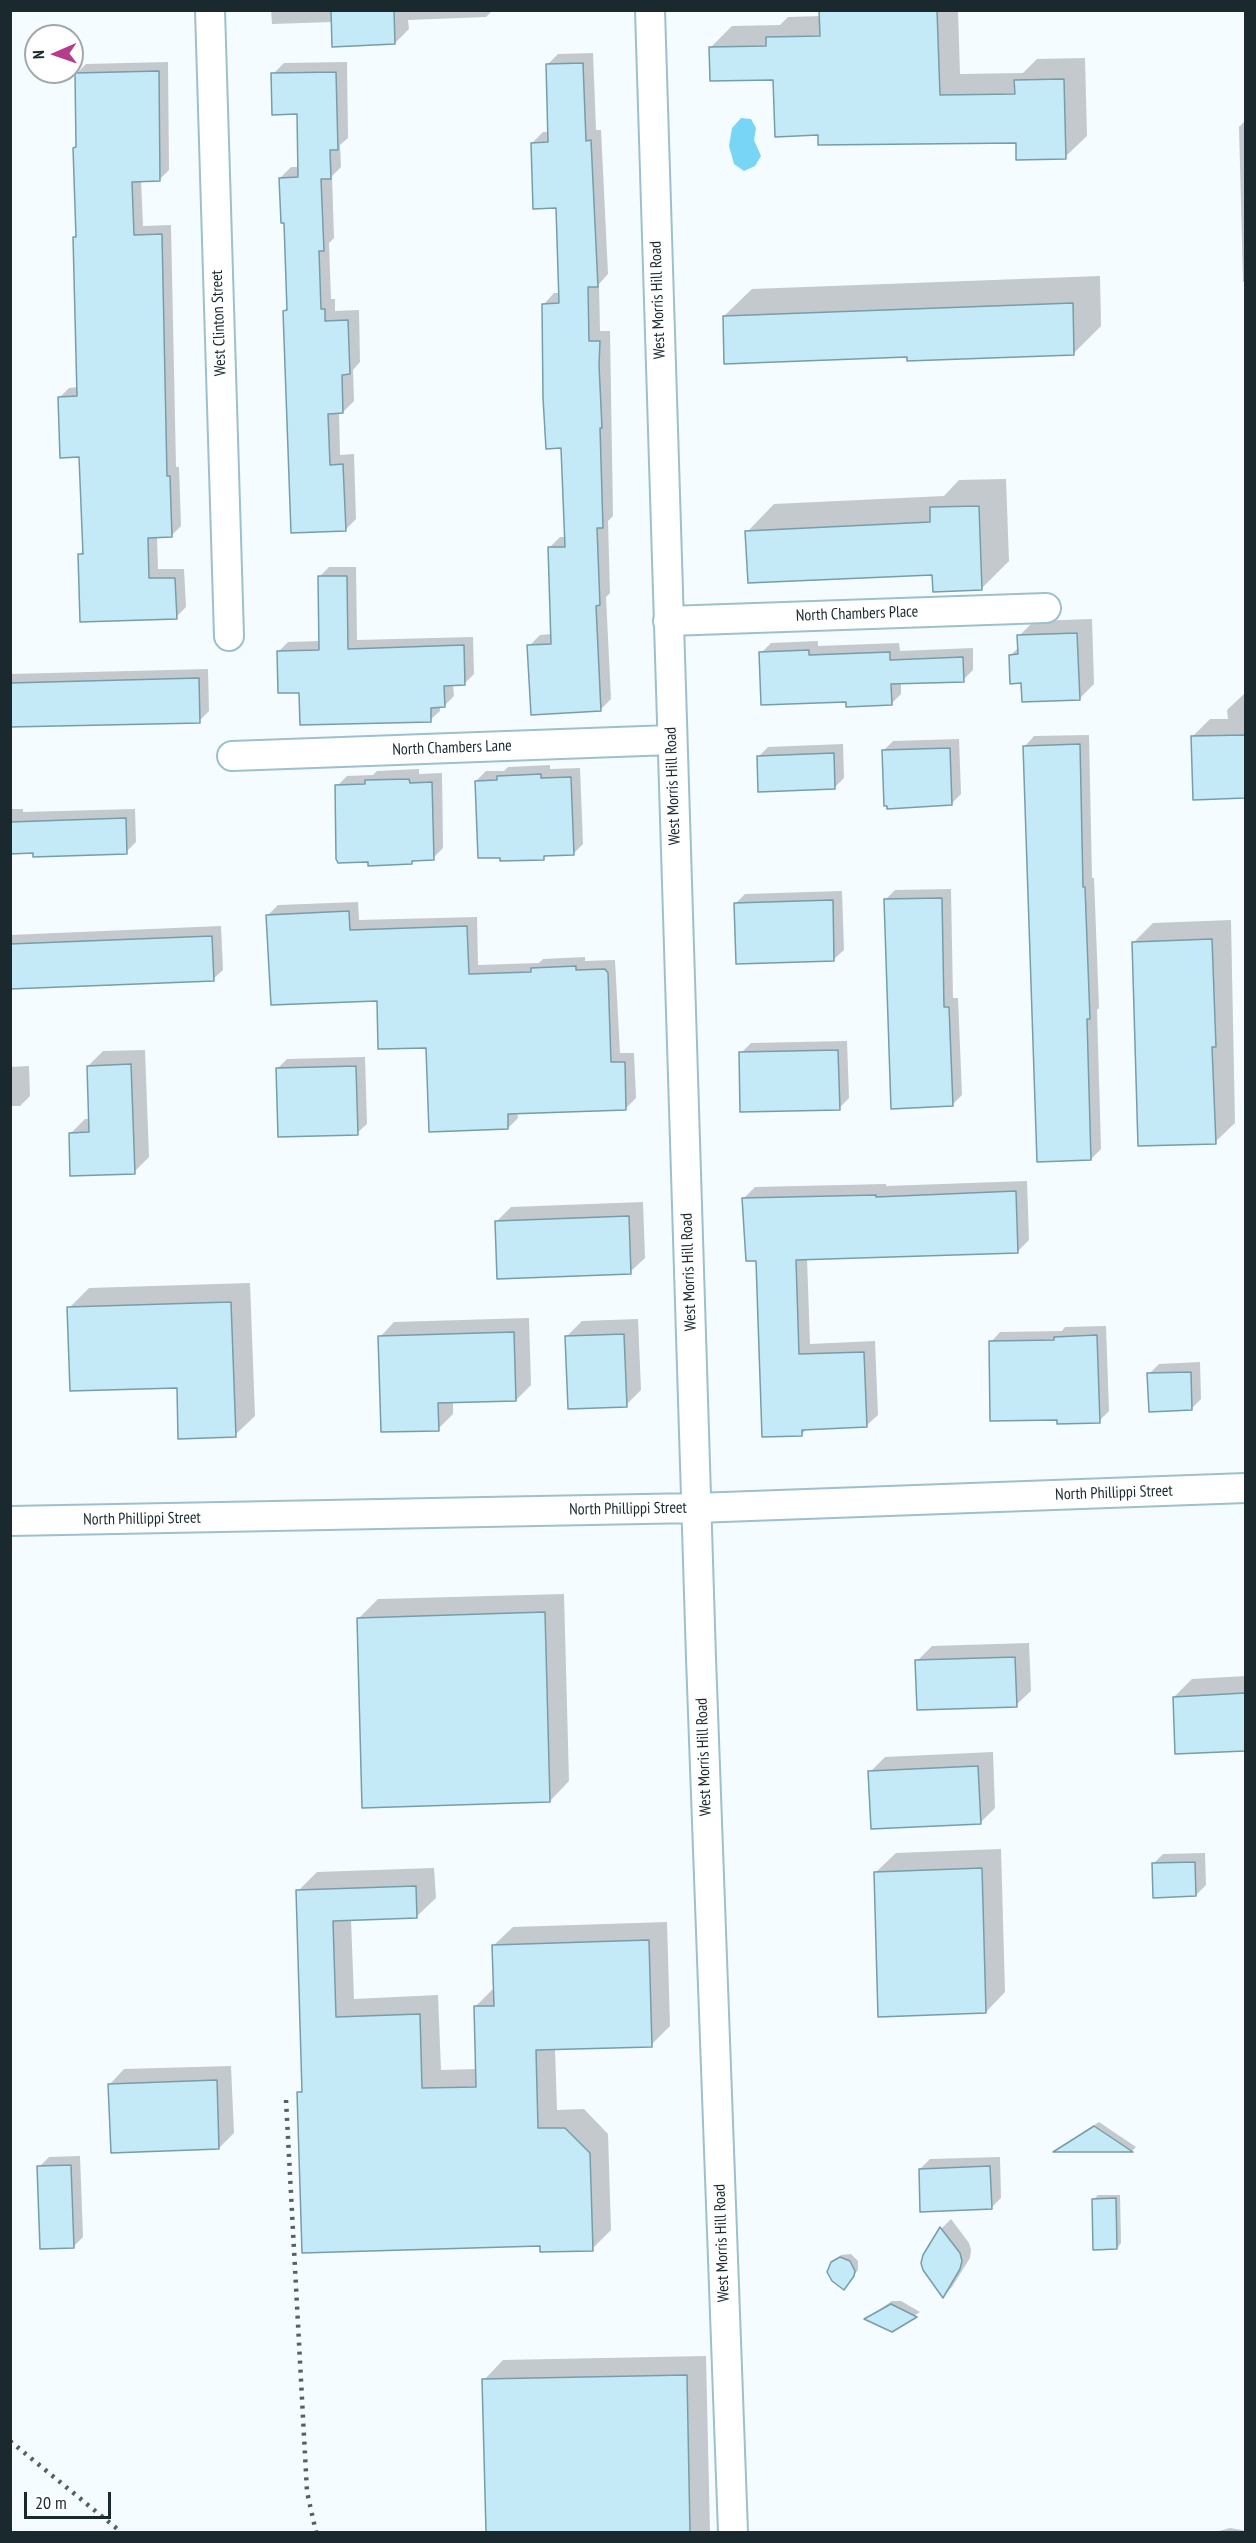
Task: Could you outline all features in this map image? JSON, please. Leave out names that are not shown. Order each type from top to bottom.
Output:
[{"type":"street","name":"West Clinton Street","points":[[210,10],[229,636]]},
{"type":"street","name":"West Morris Hill Road","points":[[650,10],[696,1508],[733,2532]]},
{"type":"street","name":"North Chambers Place","points":[[668,621],[1046,608]]},
{"type":"street","name":"North Chambers Lane","points":[[232,756],[671,740]]},
{"type":"street","name":"North Phillippi Street","points":[[10,1521],[696,1508],[1245,1488]]},
{"type":"water","points":[[741,118],[751,119],[756,128],[754,140],[761,156],[755,166],[744,171],[734,164],[729,146],[732,128]]},
{"type":"building","points":[[331,10],[394,10],[395,44],[332,47]]},
{"type":"building","points":[[819,10],[937,10],[940,95],[1015,94],[1014,80],[1064,79],[1066,159],[1016,160],[1016,143],[818,145],[818,135],[775,137],[773,80],[710,81],[709,47],[766,46],[766,37],[820,36]]},
{"type":"building","points":[[583,63],[586,141],[591,140],[598,287],[588,287],[589,341],[600,341],[603,528],[597,528],[600,605],[596,606],[601,711],[531,715],[527,645],[551,644],[548,547],[565,547],[561,448],[546,449],[543,398],[542,304],[559,303],[556,208],[533,209],[531,143],[548,142],[546,64]]},
{"type":"building","points":[[159,71],[160,181],[132,182],[134,235],[162,234],[167,476],[170,476],[172,537],[148,538],[149,578],[175,578],[177,619],[80,622],[78,554],[83,554],[79,457],[60,458],[58,397],[77,396],[73,148],[76,147],[75,84],[84,84],[84,73]]},
{"type":"building","points":[[336,72],[338,150],[330,150],[331,179],[321,179],[324,251],[319,251],[321,309],[325,309],[325,321],[348,320],[350,374],[342,375],[343,413],[328,414],[330,465],[343,464],[346,531],[291,533],[283,311],[287,310],[284,223],[281,223],[279,178],[298,177],[297,114],[272,115],[271,73]]},
{"type":"building","points":[[1073,303],[1074,355],[907,361],[907,357],[724,364],[723,316]]},
{"type":"building","points":[[979,506],[982,590],[933,592],[932,575],[748,583],[745,531],[930,522],[930,507]]},
{"type":"building","points":[[318,576],[347,576],[348,649],[464,645],[465,685],[444,686],[445,707],[431,708],[431,722],[300,725],[299,693],[278,693],[277,651],[319,650]]},
{"type":"building","points":[[1077,633],[1080,700],[1022,702],[1021,683],[1010,684],[1009,655],[1018,654],[1017,635]]},
{"type":"building","points":[[809,650],[809,655],[890,652],[890,660],[963,657],[964,682],[891,684],[892,705],[846,707],[846,702],[761,705],[759,652]]},
{"type":"building","points":[[199,678],[200,723],[10,727],[10,683]]},
{"type":"building","points":[[1245,735],[1245,798],[1193,800],[1191,736]]},
{"type":"building","points":[[1080,744],[1083,887],[1085,887],[1090,1019],[1087,1019],[1091,1160],[1037,1162],[1023,746]]},
{"type":"building","points":[[950,748],[952,805],[887,809],[887,806],[884,806],[882,750]]},
{"type":"building","points":[[834,753],[835,789],[758,792],[757,756]]},
{"type":"building","points":[[541,774],[541,778],[571,777],[574,855],[544,856],[544,860],[500,861],[500,858],[478,858],[475,781],[497,780],[497,776]]},
{"type":"building","points":[[409,779],[410,783],[432,782],[434,860],[412,861],[412,864],[368,866],[368,862],[338,863],[336,859],[335,785],[365,784],[365,780]]},
{"type":"building","points":[[126,818],[127,854],[33,857],[33,853],[10,854],[10,822]]},
{"type":"building","points":[[942,898],[944,1007],[949,1007],[953,1106],[891,1109],[884,899]]},
{"type":"building","points":[[833,900],[834,961],[736,964],[734,903]]},
{"type":"building","points":[[349,911],[350,930],[467,926],[469,974],[531,972],[531,968],[576,966],[576,970],[605,969],[608,973],[611,1062],[625,1062],[626,1110],[508,1114],[508,1129],[429,1132],[426,1048],[378,1049],[377,1001],[271,1005],[266,915]]},
{"type":"building","points":[[212,936],[214,981],[10,989],[10,944]]},
{"type":"building","points":[[1212,939],[1216,1047],[1212,1047],[1216,1144],[1138,1146],[1132,942]]},
{"type":"building","points":[[838,1050],[840,1110],[740,1112],[739,1052]]},
{"type":"building","points":[[131,1064],[135,1174],[70,1176],[69,1133],[89,1132],[87,1066]]},
{"type":"building","points":[[356,1066],[358,1135],[278,1137],[276,1068]]},
{"type":"building","points":[[1016,1191],[1018,1253],[796,1260],[799,1354],[864,1352],[867,1427],[802,1430],[802,1436],[762,1437],[756,1261],[746,1261],[742,1198],[876,1195],[876,1197]]},
{"type":"building","points":[[629,1216],[631,1274],[497,1279],[495,1221]]},
{"type":"building","points":[[231,1302],[236,1437],[178,1439],[177,1388],[70,1391],[67,1307]]},
{"type":"building","points":[[514,1332],[516,1401],[438,1403],[439,1431],[381,1432],[378,1336]]},
{"type":"building","points":[[624,1334],[627,1407],[568,1409],[565,1336]]},
{"type":"building","points":[[1097,1335],[1100,1423],[1057,1424],[1057,1420],[990,1421],[989,1341],[1054,1340],[1054,1337]]},
{"type":"building","points":[[1191,1372],[1192,1410],[1149,1412],[1147,1373]]},
{"type":"building","points":[[545,1612],[550,1802],[362,1808],[357,1618]]},
{"type":"building","points":[[1015,1657],[1017,1707],[917,1710],[915,1660]]},
{"type":"building","points":[[1245,1693],[1245,1751],[1175,1754],[1173,1697]]},
{"type":"building","points":[[978,1766],[981,1824],[871,1829],[868,1771]]},
{"type":"building","points":[[1195,1862],[1196,1896],[1153,1898],[1152,1863]]},
{"type":"building","points":[[982,1868],[986,2013],[878,2017],[874,1872]]},
{"type":"building","points":[[416,1886],[417,1918],[333,1921],[336,2017],[420,2014],[422,2088],[476,2087],[474,2006],[494,2006],[492,1945],[649,1940],[652,2047],[536,2050],[538,2128],[565,2128],[590,2153],[593,2251],[540,2252],[540,2246],[302,2253],[297,2092],[302,2092],[296,1890]]},
{"type":"building","points":[[217,2080],[219,2149],[111,2153],[108,2084]]},
{"type":"building","points":[[1094,2126],[1133,2152],[1053,2152]]},
{"type":"building","points":[[71,2165],[74,2248],[40,2249],[37,2166]]},
{"type":"building","points":[[990,2166],[992,2209],[920,2212],[919,2169]]},
{"type":"building","points":[[1116,2198],[1117,2249],[1093,2250],[1092,2199]]},
{"type":"building","points":[[940,2227],[960,2253],[962,2261],[960,2269],[943,2298],[923,2270],[921,2263],[923,2255]]},
{"type":"building","points":[[840,2257],[850,2261],[855,2271],[844,2290],[832,2281],[827,2272],[831,2262]]},
{"type":"building","points":[[891,2304],[917,2317],[892,2332],[864,2319]]},
{"type":"building","points":[[687,2375],[690,2532],[486,2532],[482,2379]]},
{"type":"railway","points":[[286,2100],[307,2492],[316,2532]]},
{"type":"railway","points":[[10,2441],[121,2532]]}]
